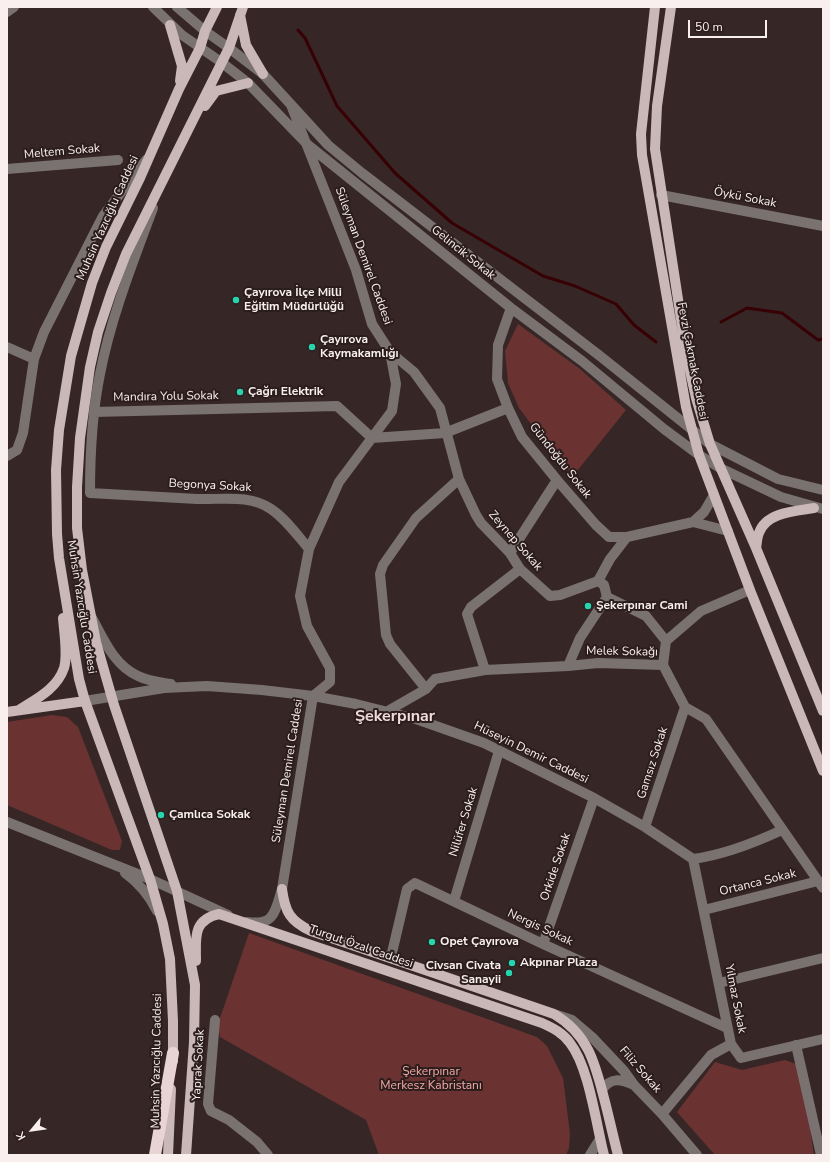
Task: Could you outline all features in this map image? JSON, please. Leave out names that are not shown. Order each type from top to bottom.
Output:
[{"type":"highway","points":[[156,1155],[173,1053]]},
{"type":"main road","name":"Muhsin Yazıcığlu Caddesi","points":[[168,1155],[173,1053],[170,959],[163,924],[150,879],[85,701],[79,679],[59,558],[56,470],[60,430],[71,356],[92,284],[106,247],[200,48],[205,31],[218,7]]},
{"type":"main road","name":"Fevzi Çakmak Caddesi","points":[[655,7],[641,134],[642,155],[686,407],[699,455],[714,495],[750,590],[823,771]]},
{"type":"main road","name":"Fevzi Çakmak Caddesi","points":[[671,7],[657,106],[655,149],[687,358],[696,398],[710,444],[756,548],[823,711]]},
{"type":"main road","points":[[241,10],[246,45],[263,74]]},
{"type":"main road","name":"Muhsin Yazıcığlu Caddesi","points":[[186,1155],[194,1042],[196,985],[177,891],[111,696],[99,656],[89,613],[82,570],[77,521],[80,438],[90,367],[100,326],[126,254],[229,48],[241,10]]},
{"type":"main road","points":[[170,25],[182,66],[180,89]]},
{"type":"main road","points":[[194,120],[216,91],[248,83]]},
{"type":"main road","points":[[756,548],[759,532],[770,519],[783,513],[818,508]]},
{"type":"main road","points":[[19,710],[53,687],[64,668],[66,658],[59,558]]},
{"type":"main road","points":[[7,712],[85,701]]},
{"type":"main road","name":"Turgut Özal Caddesi","points":[[282,889],[284,903],[289,916],[302,927],[554,1014],[571,1026],[580,1035],[591,1055],[602,1090],[618,1155]]},
{"type":"main road","name":"Turgut Özal Caddesi","points":[[196,985],[196,936],[198,926],[204,920],[219,914],[542,1023],[551,1027],[569,1042],[576,1052],[591,1098],[604,1155]]},
{"type":"street","points":[[7,12],[14,7]]},
{"type":"street","name":"Gelincik Sokak","points":[[153,7],[182,35],[248,83],[308,145],[511,308],[582,361],[664,429],[699,455],[720,468],[781,497],[818,508]]},
{"type":"street","name":"Gelincik Sokak","points":[[177,7],[205,31],[263,74],[328,145],[362,173],[600,356],[710,444],[778,479],[823,490]]},
{"type":"street","name":"Süleyman Demirel Caddesi","points":[[240,920],[258,923],[268,920],[274,913],[282,889],[313,696],[330,682],[330,668],[307,626],[300,596],[309,549],[339,482],[392,411],[396,384],[390,352],[372,324],[356,270],[291,105]]},
{"type":"street","points":[[7,456],[17,450],[23,433],[34,359],[44,332],[103,216],[151,154]]},
{"type":"street","name":"Meltem Sokak","points":[[7,169],[118,160]]},
{"type":"street","name":"Muhsin Yazıcığlu Caddesi","points":[[90,493],[90,454],[94,412],[100,375],[108,341],[134,260],[162,182]]},
{"type":"street","name":"Öykü Sokak","points":[[661,195],[823,226]]},
{"type":"street","name":"Gündoğdu Sokak","points":[[511,308],[498,345],[497,379],[508,408],[522,436],[556,480],[596,525],[609,537],[627,537],[693,522]]},
{"type":"street","points":[[7,347],[34,359]]},
{"type":"street","name":"Zeynep Sokak","points":[[390,352],[414,372],[440,408],[445,433],[459,479],[476,515],[481,523],[510,553],[520,569],[550,596],[560,595],[598,581]]},
{"type":"street","name":"Mandıra Yolu Sokak","points":[[94,412],[337,406],[372,438]]},
{"type":"street","points":[[372,438],[445,433],[508,408]]},
{"type":"street","points":[[426,688],[390,644],[386,635],[380,574],[383,565],[416,518],[459,479]]},
{"type":"street","points":[[510,553],[556,480]]},
{"type":"street","name":"Begonya Sokak","points":[[90,493],[205,499],[233,498],[255,501],[271,509],[288,524],[309,549]]},
{"type":"street","points":[[693,522],[704,512],[714,495]]},
{"type":"street","points":[[693,522],[728,532]]},
{"type":"street","points":[[568,666],[580,638],[607,597],[604,585],[598,581],[610,559],[627,537]]},
{"type":"street","points":[[485,670],[467,614],[470,607],[520,569]]},
{"type":"street","points":[[663,665],[666,641],[701,611],[750,590]]},
{"type":"street","points":[[607,597],[646,616],[666,641]]},
{"type":"street","points":[[89,613],[114,656],[122,666],[148,680],[181,686]]},
{"type":"street","name":"Melek Sokağı","points":[[386,712],[426,688],[435,679],[485,670],[598,663],[663,665],[685,707]]},
{"type":"street","name":"Hüseyin Demir Caddesi","points":[[85,701],[164,688],[181,686],[207,686],[313,696],[386,712],[458,733],[484,743],[594,798],[645,827],[693,859]]},
{"type":"street","points":[[283,692],[295,696],[304,704],[307,710],[308,724]]},
{"type":"street","points":[[685,707],[706,720],[821,884]]},
{"type":"street","name":"Gamsız Sokak","points":[[645,827],[685,707]]},
{"type":"street","name":"Nilüfer Sokak","points":[[454,901],[500,751]]},
{"type":"street","name":"Orkide Sokak","points":[[543,944],[594,798]]},
{"type":"street","points":[[7,822],[150,879],[240,920]]},
{"type":"street","points":[[693,859],[711,857],[782,830]]},
{"type":"street","name":"Yılmaz Sokak","points":[[693,859],[731,1044],[741,1058],[823,1039]]},
{"type":"street","points":[[112,864],[136,881],[143,889],[151,899],[163,924]]},
{"type":"street","name":"Nergis Sokak","points":[[391,957],[407,889],[415,883],[543,944],[728,1028]]},
{"type":"street","name":"Ortanca Sokak","points":[[704,910],[821,884]]},
{"type":"street","points":[[719,984],[823,958]]},
{"type":"street","name":"Filiz Sokak","points":[[554,1014],[572,1020],[592,1036],[697,1155]]},
{"type":"street","name":"Yaprak Sokak","points":[[215,1020],[208,1104],[211,1111],[229,1120],[256,1142],[268,1155]]},
{"type":"street","points":[[662,1114],[711,1055],[731,1044]]},
{"type":"street","points":[[796,1045],[821,1155]]},
{"type":"street","points":[[602,1090],[606,1084],[615,1080],[622,1080],[634,1085]]},
{"type":"street","points":[[590,1155],[600,1139]]},
{"type":"green space","points":[[518,324],[580,369],[626,410],[573,476],[519,408],[508,383],[505,351]]},
{"type":"green space","points":[[52,715],[67,717],[78,727],[122,841],[120,850],[112,850],[7,805],[7,722]]},
{"type":"green space","name":"Şekerpınar Merkesz Kabristanı","points":[[249,933],[537,1037],[547,1046],[563,1078],[570,1134],[569,1148],[566,1155],[379,1155],[366,1120],[220,1037],[218,1024]]},
{"type":"green space","points":[[785,1060],[801,1066],[814,1155],[715,1155],[677,1112],[715,1062],[742,1070]]},
{"type":"waterway","points":[[298,30],[305,38],[337,106],[395,173],[452,223],[543,276],[575,286],[616,304],[634,325],[656,342]]},
{"type":"waterway","points":[[721,322],[747,308],[782,313],[818,340],[823,339]]},
{"type":"place","name":"Çayırova İlçe Milli Eğitim Müdürlüğü","points":[[236,300]]},
{"type":"place","name":"Çayırova Kaymakamlığı","points":[[312,347]]},
{"type":"place","name":"Çağrı Elektrik","points":[[240,392]]},
{"type":"place","name":"Şekerpınar Cami","points":[[588,606]]},
{"type":"place","name":"Çamlıca Sokak","points":[[161,815]]},
{"type":"place","name":"Opet Çayırova","points":[[432,942]]},
{"type":"place","name":"Akpınar Plaza","points":[[512,963]]},
{"type":"place","name":"Civsan Civata Sanayii","points":[[509,973]]},
{"type":"district","name":"Şekerpınar","points":[[395,717]]}]
